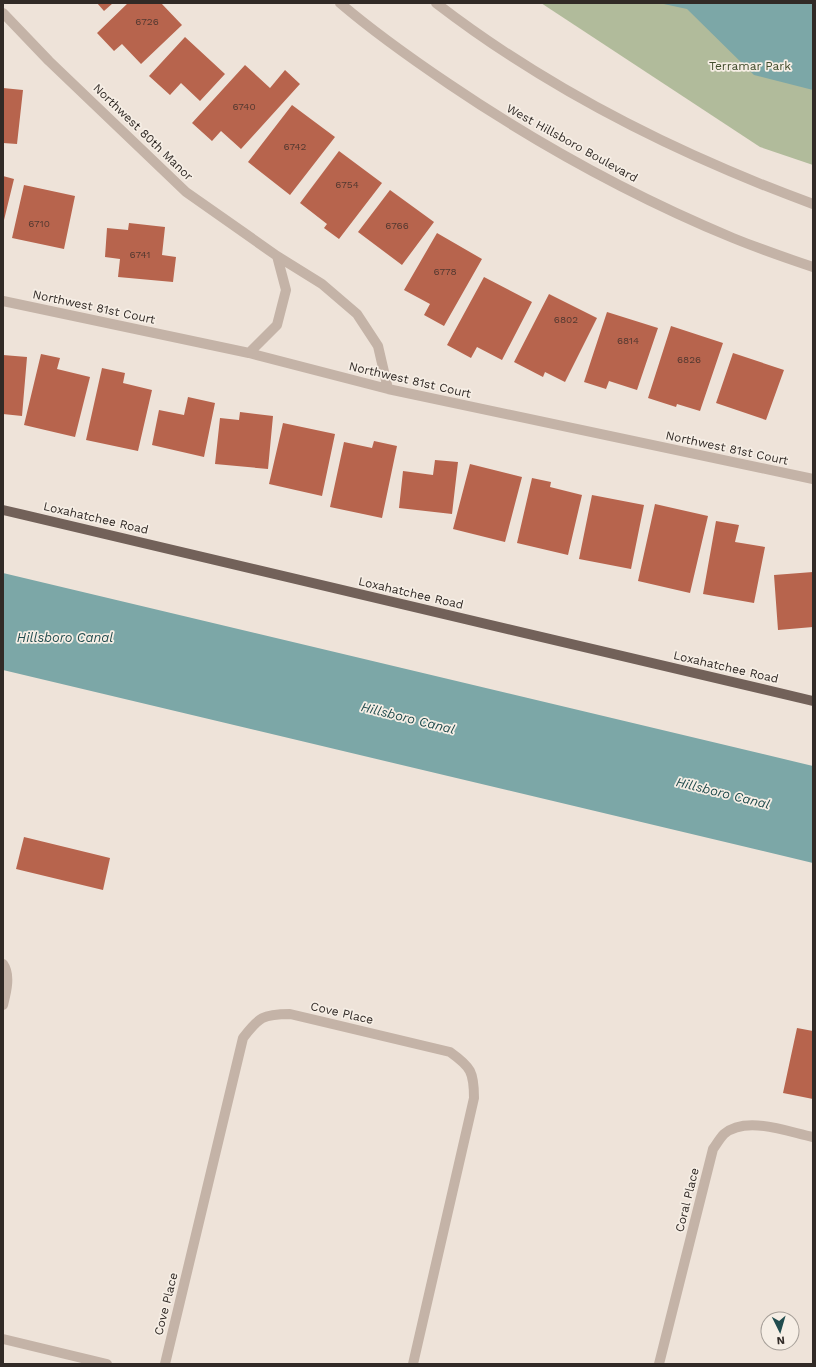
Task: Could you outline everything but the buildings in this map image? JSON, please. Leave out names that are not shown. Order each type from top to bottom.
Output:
[{"type":"main road","name":"Loxahatchee Road","points":[[3,510],[813,701]]},
{"type":"street","name":"West Hillsboro Boulevard","points":[[340,3],[400,49],[462,93],[533,138],[572,160],[607,179],[687,218],[734,238],[813,267]]},
{"type":"street","points":[[436,3],[508,53],[585,100],[627,123],[715,165],[813,204]]},
{"type":"street","name":"Northwest 80th Manor","points":[[3,13],[49,61],[186,192],[277,256],[322,284],[357,314],[378,346],[388,389]]},
{"type":"street","points":[[249,353],[277,325],[286,290],[277,256]]},
{"type":"street","name":"Northwest 81st Court","points":[[3,301],[249,353],[388,389],[813,479]]},
{"type":"street","points":[[3,964],[5,967],[8,985],[3,1005]]},
{"type":"street","name":"Cove Place","points":[[165,1364],[243,1038],[254,1022],[271,1014],[290,1014],[450,1052],[465,1062],[474,1080],[474,1098],[413,1364]]},
{"type":"street","name":"Coral Place","points":[[659,1364],[713,1149],[724,1134],[741,1125],[759,1125],[813,1137]]},
{"type":"street","points":[[3,1339],[107,1364]]},
{"type":"green space","name":"Terramar Park","points":[[541,3],[813,3],[813,165],[760,147]]},
{"type":"water","points":[[659,3],[813,3],[813,90],[754,75],[687,9]]},
{"type":"water","name":"Hillsboro Canal","points":[[3,573],[813,766],[813,863],[3,670]]}]
